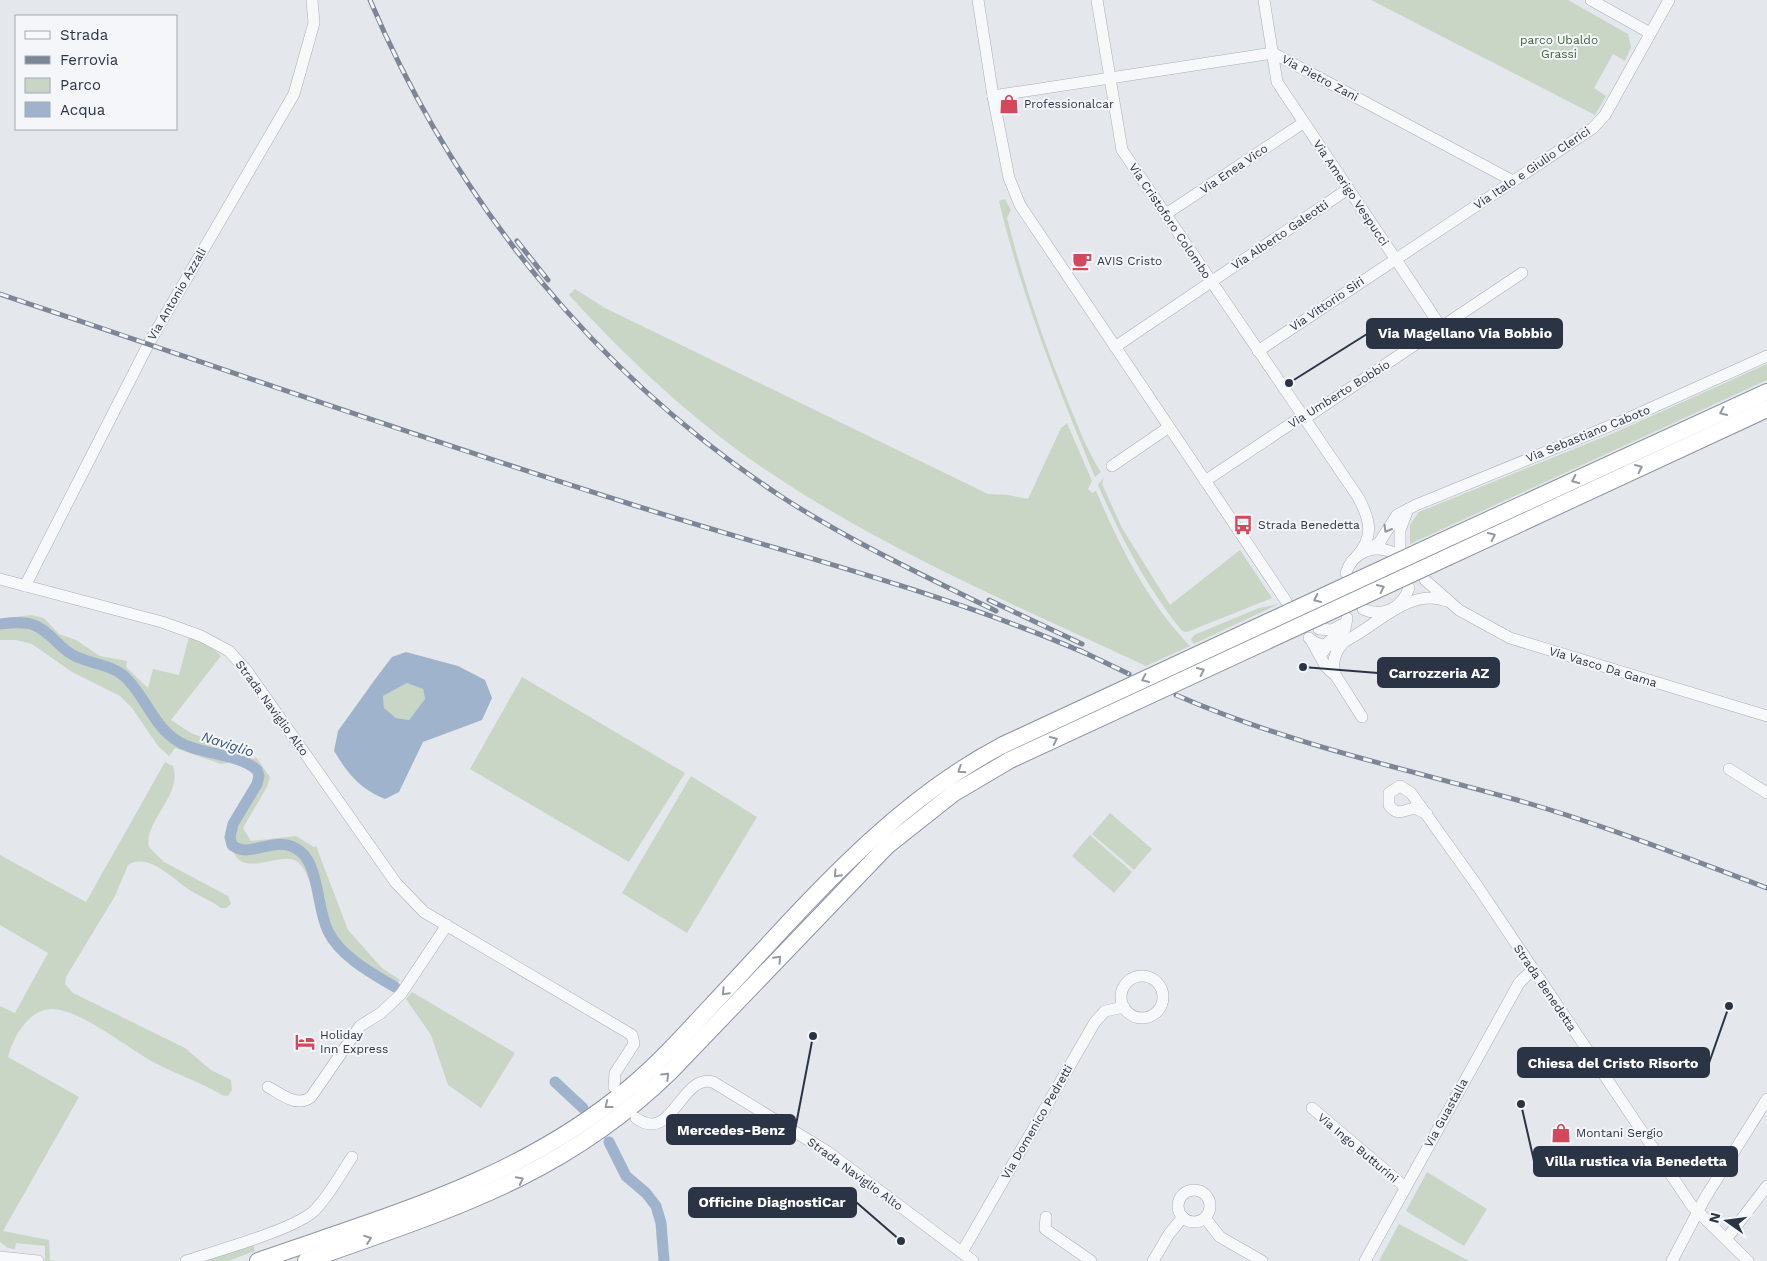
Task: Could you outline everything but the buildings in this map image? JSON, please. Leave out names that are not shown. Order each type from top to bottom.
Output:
[{"type":"highway","points":[[246,1261],[264,1259],[482,1180],[536,1153],[578,1127],[622,1094],[658,1061],[842,868],[886,826],[944,781],[1444,550],[1767,392]]},
{"type":"highway","points":[[1444,550],[1766,410]]},
{"type":"highway","points":[[306,1261],[498,1190],[562,1157],[607,1127],[671,1071],[887,846],[1006,753]]},
{"type":"highway","points":[[313,1261],[345,1247]]},
{"type":"street","name":"Via Antonio Azzali","points":[[26,586],[149,344],[294,94],[314,23],[312,0]]},
{"type":"street","points":[[978,0],[993,96],[1009,178],[1020,205],[1286,601]]},
{"type":"street","name":"Via Cristoforo Colombo","points":[[1097,0],[1122,150],[1364,507],[1369,519],[1370,532],[1365,544],[1346,573]]},
{"type":"street","name":"Via Amerigo Vespucci","points":[[1264,0],[1277,82],[1441,327]]},
{"type":"street","points":[[1591,0],[1650,33]]},
{"type":"street","name":"Via Italo e Giulio Clerici","points":[[1396,258],[1593,128],[1605,115],[1669,0]]},
{"type":"street","name":"Via Pietro Zani","points":[[993,96],[1273,53],[1514,181]]},
{"type":"street","name":"Via Enea Vico","points":[[1166,214],[1303,123]]},
{"type":"street","name":"Via Alberto Galeotti","points":[[1115,347],[1348,189]]},
{"type":"street","name":"Via Vittorio Siri","points":[[1258,351],[1396,258]]},
{"type":"street","name":"Via Umberto Bobbio","points":[[1205,481],[1522,273]]},
{"type":"street","name":"Via Sebastiano Caboto","points":[[1356,557],[1379,543],[1397,515],[1408,509],[1629,418],[1767,356]]},
{"type":"street","points":[[1112,466],[1169,427]]},
{"type":"street","points":[[1368,550],[1381,548],[1396,550],[1400,530],[1408,509]]},
{"type":"street","name":"Strada Naviglio Alto","points":[[0,579],[162,622],[201,636],[229,651],[247,670],[396,883],[424,912],[630,1033],[634,1038],[634,1044],[615,1073],[614,1087]]},
{"type":"street","name":"Via Vasco Da Gama","points":[[1425,580],[1440,591],[1447,601],[1477,622],[1518,641],[1767,716]]},
{"type":"street","points":[[1362,717],[1336,676],[1325,665],[1308,636],[1325,646],[1335,646],[1347,640],[1392,609],[1404,598],[1409,588]]},
{"type":"street","points":[[1362,609],[1378,613],[1420,598],[1447,601]]},
{"type":"street","points":[[1319,629],[1335,629],[1348,617],[1345,629],[1325,646],[1325,665]]},
{"type":"street","points":[[1336,676],[1333,665],[1335,655],[1347,640]]},
{"type":"street","points":[[1729,769],[1767,793]]},
{"type":"street","name":"Strada Benedetta","points":[[1427,814],[1697,1211],[1727,1238],[1748,1261]]},
{"type":"street","points":[[268,1087],[297,1101],[305,1101],[311,1097],[360,1026],[381,1014],[401,994],[447,925]]},
{"type":"street","name":"Via Guastalla","points":[[1365,1261],[1519,983],[1533,969]]},
{"type":"street","name":"Via Domenico Pedretti","points":[[962,1252],[1095,1022],[1105,1011],[1124,1007]]},
{"type":"street","name":"Strada Naviglio Alto","points":[[636,1118],[650,1124],[660,1122],[670,1115],[697,1083],[706,1080],[713,1082],[828,1152],[973,1261]]},
{"type":"street","points":[[1672,1261],[1697,1211],[1767,1099]]},
{"type":"street","name":"Via Ingo Butturini","points":[[1312,1108],[1405,1187]]},
{"type":"street","points":[[186,1261],[274,1231],[307,1216],[319,1206],[352,1158]]},
{"type":"street","points":[[1727,1238],[1767,1186]]},
{"type":"street","points":[[1196,1191],[1204,1194],[1209,1199],[1209,1213],[1205,1218],[1192,1222],[1183,1217],[1179,1210],[1181,1199],[1187,1193],[1196,1191]]},
{"type":"street","points":[[1046,1217],[1045,1229],[1091,1261]]},
{"type":"street","points":[[1153,1261],[1183,1217]]},
{"type":"street","points":[[1205,1218],[1220,1237],[1262,1261]]},
{"type":"street","points":[[0,1257],[38,1261]]},
{"type":"green space","name":"parco Ubaldo Grassi","points":[[1371,0],[1568,0],[1628,34],[1631,47],[1625,61],[1613,54],[1594,88],[1606,96],[1595,115]]},
{"type":"green space","points":[[1005,199],[1011,210],[1007,218],[1013,241],[1042,334],[1079,430],[1101,472],[1095,477],[1029,307],[999,201]]},
{"type":"green space","points":[[575,289],[605,308],[988,494],[1009,495],[1028,499],[1061,428],[1067,423],[1092,481],[1088,489],[1092,493],[1096,491],[1125,553],[1148,592],[1190,646],[1146,666],[949,574],[900,549],[806,496],[734,447],[660,386],[569,295]]},
{"type":"green space","points":[[1767,364],[1767,380],[1410,544],[1410,525],[1419,512],[1616,432]]},
{"type":"green space","points":[[1104,477],[1102,484],[1122,528],[1170,605],[1240,550],[1272,598],[1187,632],[1182,631],[1145,579],[1125,543],[1098,485]]},
{"type":"green space","points":[[1279,604],[1194,644],[1191,640],[1194,635],[1259,608]]},
{"type":"green space","points":[[31,615],[44,618],[59,634],[76,640],[100,656],[127,661],[126,667],[148,688],[153,669],[179,675],[189,637],[211,647],[221,656],[171,720],[191,733],[223,746],[220,749],[254,759],[256,757],[270,777],[267,787],[243,828],[251,841],[296,836],[314,847],[316,846],[348,930],[382,968],[400,980],[397,983],[362,963],[334,935],[325,912],[312,861],[306,852],[297,845],[282,841],[251,846],[237,844],[235,834],[238,823],[259,788],[263,777],[260,768],[250,761],[179,739],[157,716],[130,675],[118,667],[72,650],[45,626],[25,620],[0,621],[0,619]]},
{"type":"green space","points":[[22,626],[41,634],[65,656],[78,662],[107,670],[119,677],[134,692],[159,729],[175,744],[195,753],[230,761],[229,763],[221,764],[175,748],[169,756],[158,746],[132,708],[120,696],[72,672],[32,644],[16,640],[0,640],[0,627]]},
{"type":"green space","points":[[522,677],[685,773],[629,862],[470,769]]},
{"type":"green space","points":[[407,683],[423,689],[425,699],[409,720],[396,718],[384,709],[383,696]]},
{"type":"green space","points":[[165,762],[173,766],[175,777],[173,787],[152,828],[149,847],[164,862],[228,896],[231,904],[226,908],[221,908],[193,892],[162,869],[136,861],[128,865],[115,896],[66,977],[65,984],[73,993],[185,1048],[211,1070],[231,1080],[232,1090],[228,1096],[222,1095],[153,1062],[89,1022],[62,1010],[51,1009],[43,1011],[29,1019],[18,1033],[8,1057],[79,1097],[3,1231],[49,1240],[50,1260],[57,1261],[45,1261],[45,1246],[16,1243],[15,1249],[8,1248],[0,1242],[0,1006],[15,1013],[48,953],[0,925],[0,855],[86,902]]},
{"type":"green space","points":[[691,776],[757,817],[687,933],[622,893]]},
{"type":"green space","points":[[1110,813],[1152,849],[1134,870],[1092,834]]},
{"type":"green space","points":[[1090,835],[1132,872],[1114,893],[1072,856]]},
{"type":"green space","points":[[278,846],[294,852],[305,863],[315,895],[304,870],[299,863],[292,859],[256,864],[240,860],[234,853],[245,854]]},
{"type":"green space","points":[[412,992],[515,1053],[481,1108],[448,1085],[431,1035],[406,999]]},
{"type":"green space","points":[[1427,1172],[1487,1209],[1464,1246],[1406,1211]]},
{"type":"green space","points":[[1399,1224],[1469,1261],[1379,1261]]},
{"type":"green space","points":[[252,1241],[255,1251],[228,1261],[196,1261]]},
{"type":"water","points":[[406,652],[458,666],[485,680],[492,698],[482,720],[423,742],[399,792],[385,799],[355,780],[334,751],[338,731],[392,657]],"holes":[[[407,683],[423,689],[425,699],[409,720],[396,718],[384,708],[383,696]]]},
{"type":"waterway","name":"Naviglio","points":[[0,624],[21,623],[34,625],[45,631],[73,655],[116,671],[135,688],[157,721],[170,736],[188,746],[240,760],[257,770],[259,776],[257,784],[233,824],[230,837],[232,845],[239,849],[247,850],[283,844],[292,846],[301,852],[307,859],[315,878],[324,922],[333,940],[357,963],[395,987]]},
{"type":"waterway","name":"Naviglio","points":[[555,1082],[583,1108]]},
{"type":"waterway","name":"Naviglio","points":[[609,1142],[626,1176],[646,1193],[656,1206],[661,1223],[664,1261]]},
{"type":"railway","points":[[370,0],[405,75],[445,147],[490,215],[540,280],[595,341],[654,399],[717,451],[810,515],[915,572],[996,611]]},
{"type":"railway","points":[[517,241],[548,280]]},
{"type":"railway","points":[[0,294],[548,478],[973,609],[1085,653]]},
{"type":"railway","points":[[989,600],[1082,644]]},
{"type":"railway","points":[[1079,650],[1129,674]]},
{"type":"railway","points":[[1176,695],[1218,712],[1302,741],[1549,809],[1643,841],[1767,888]]},
{"type":"place","name":"Professionalcar","points":[[1009,104]]},
{"type":"place","name":"AVIS Cristo","points":[[1082,261]]},
{"type":"place","name":"Via Magellano Via Bobbio","points":[[1289,383]]},
{"type":"place","name":"Strada Benedetta","points":[[1243,525]]},
{"type":"place","name":"Carrozzeria AZ","points":[[1303,667]]},
{"type":"place","name":"Chiesa del Cristo Risorto","points":[[1729,1006]]},
{"type":"place","name":"Mercedes-Benz","points":[[813,1036]]},
{"type":"place","name":"Holiday Inn Express","points":[[305,1042]]},
{"type":"place","name":"Villa rustica via Benedetta","points":[[1521,1104]]},
{"type":"place","name":"Montani Sergio","points":[[1561,1133]]},
{"type":"place","name":"Officine DiagnostiCar","points":[[901,1241]]}]
